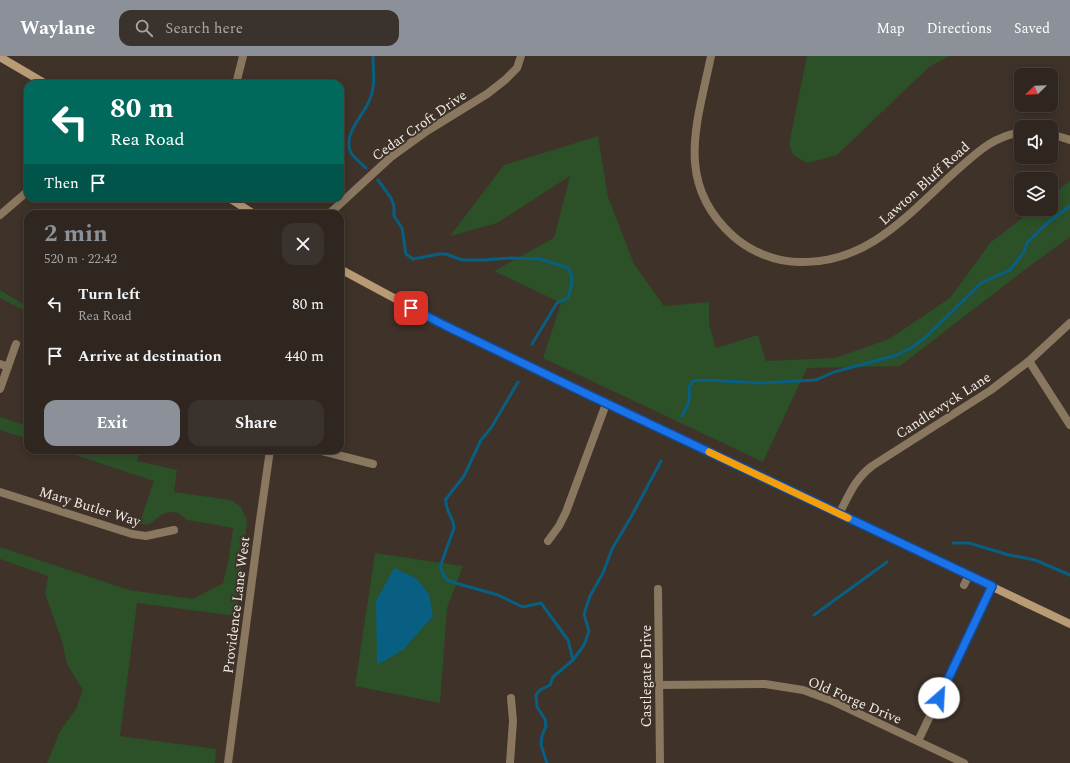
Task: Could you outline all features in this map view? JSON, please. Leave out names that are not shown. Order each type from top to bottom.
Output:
[{"type":"main road","points":[[0,57],[39,80]]},
{"type":"main road","points":[[235,202],[248,210]]},
{"type":"main road","points":[[344,271],[446,326],[606,404],[1070,624]]},
{"type":"street","points":[[237,80],[243,56]]},
{"type":"street","name":"Cedar Croft Drive","points":[[344,200],[372,174],[406,146],[427,131],[487,94],[505,80],[517,68],[521,56]]},
{"type":"street","name":"Lawton Bluff Road","points":[[711,56],[694,145],[694,162],[697,179],[709,208],[724,228],[738,240],[760,254],[776,259],[793,262],[818,262],[846,255],[864,248],[883,237],[900,223],[981,149],[1002,137],[1014,134]]},
{"type":"street","points":[[1058,136],[1070,140]]},
{"type":"street","points":[[0,215],[24,194]]},
{"type":"street","name":"Cedar Croft Drive","points":[[333,210],[342,202]]},
{"type":"street","name":"Candlewyck Lane","points":[[839,514],[855,482],[862,474],[872,466],[991,390],[1029,361],[1070,323]]},
{"type":"street","points":[[0,388],[4,366],[16,344]]},
{"type":"street","points":[[1029,361],[1070,425]]},
{"type":"street","points":[[548,541],[559,526],[566,512],[606,404]]},
{"type":"street","name":"Providence Lane West","points":[[228,763],[269,454]]},
{"type":"street","points":[[334,454],[373,464]]},
{"type":"street","name":"Mary Butler Way","points":[[0,492],[132,534],[146,536],[174,530]]},
{"type":"street","points":[[964,585],[969,575]]},
{"type":"street","points":[[918,742],[992,586]]},
{"type":"street","name":"Castlegate Drive","points":[[658,589],[660,763]]},
{"type":"street","name":"Old Forge Drive","points":[[659,685],[744,683],[765,684],[803,690],[830,700],[964,763]]},
{"type":"street","points":[[510,763],[513,721],[511,698]]},
{"type":"green space","points":[[807,56],[949,56],[929,67],[837,155],[807,163],[793,155],[789,144]]},
{"type":"green space","points":[[598,136],[608,197],[634,264],[664,306],[709,302],[709,324],[716,348],[758,335],[766,361],[835,358],[889,339],[950,298],[991,242],[1025,216],[1058,216],[1058,190],[1070,181],[1070,237],[1031,265],[900,366],[807,368],[763,462],[543,358],[561,303],[494,271],[554,238],[570,176],[497,223],[450,236],[504,165]]},
{"type":"green space","points":[[0,290],[24,305],[24,310],[0,298]]},
{"type":"green space","points":[[0,417],[24,425],[24,438],[0,430]]},
{"type":"green space","points":[[72,454],[139,454],[137,461],[177,470],[174,492],[231,500],[241,507],[247,521],[236,616],[137,603],[120,736],[216,749],[215,763],[47,763],[60,731],[76,709],[83,690],[67,664],[62,641],[45,594],[48,576],[0,559],[0,547],[129,590],[193,599],[223,583],[229,558],[233,528],[187,520],[178,513],[169,512],[161,515],[150,524],[139,524],[154,481]]},
{"type":"green space","points":[[375,553],[463,566],[447,608],[440,703],[355,686]]},
{"type":"water","points":[[394,568],[416,578],[429,594],[433,616],[403,650],[377,665],[376,601]]},
{"type":"waterway","points":[[366,168],[351,153],[349,139],[351,132],[372,94],[374,78],[373,56]]},
{"type":"waterway","points":[[378,180],[391,198],[394,206],[394,216],[402,228],[406,254],[413,259],[439,254],[446,254],[462,260],[511,258],[540,259],[568,268],[572,279],[568,298],[557,303],[532,344]]},
{"type":"waterway","points":[[682,416],[686,409],[690,395],[689,387],[693,381],[704,380],[761,383],[816,380],[834,372],[897,355],[911,348],[926,337],[981,283],[1010,270],[1024,252],[1027,243],[1046,224],[1070,206]]},
{"type":"waterway","points":[[518,382],[491,428],[481,440],[464,476],[446,499],[446,506],[454,524],[454,528],[440,567],[447,580],[498,595],[523,607],[541,603],[568,640],[573,660]]},
{"type":"waterway","points":[[547,763],[541,745],[542,736],[546,726],[545,719],[537,707],[536,695],[540,690],[550,685],[553,677],[573,660],[584,645],[589,631],[584,614],[590,596],[603,573],[612,549],[661,461]]},
{"type":"waterway","points":[[953,543],[969,543],[1009,555],[1035,560],[1070,575]]},
{"type":"waterway","points":[[814,615],[887,562]]},
{"type":"slow traffic","points":[[709,452],[848,518]]},
{"type":"route","points":[[411,308],[593,397],[992,586],[939,698]]}]
